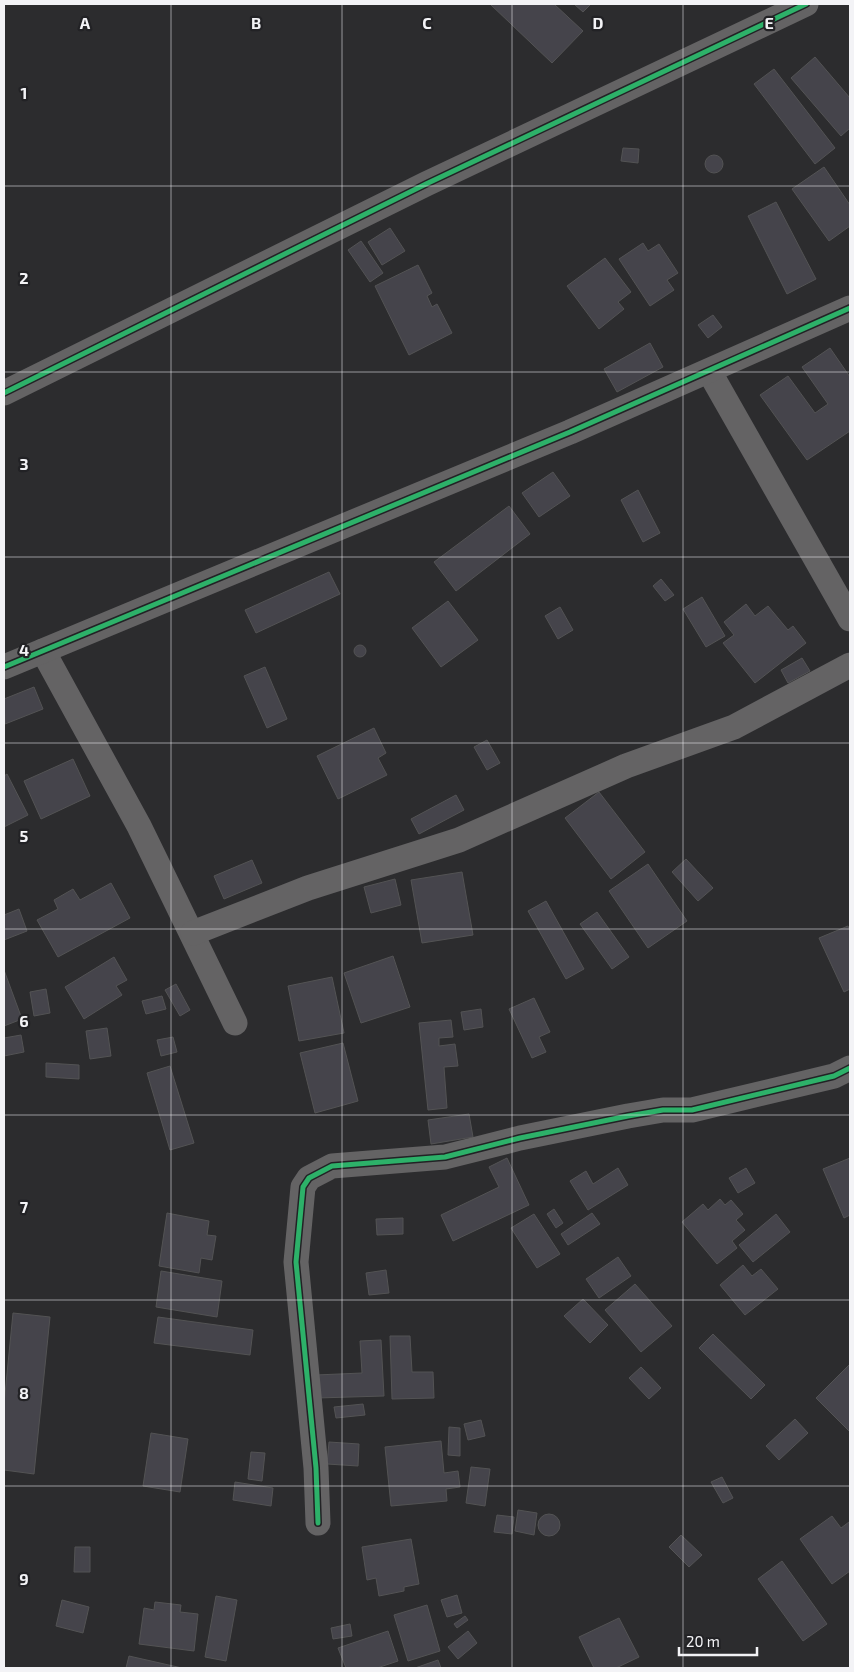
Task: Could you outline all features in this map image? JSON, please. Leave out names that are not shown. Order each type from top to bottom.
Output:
[{"type":"street","points":[[4,393],[426,184],[806,4]]},
{"type":"street","points":[[4,667],[326,535],[850,308]]},
{"type":"street","points":[[709,370],[850,619]]},
{"type":"street","points":[[44,651],[139,826],[193,933],[235,1023]]},
{"type":"street","points":[[193,933],[308,888],[460,840],[626,766],[734,727],[850,665]]},
{"type":"street","points":[[318,1522],[315,1458],[296,1262],[303,1187],[309,1178],[332,1166],[445,1157],[520,1138],[654,1111],[692,1110],[834,1076],[850,1068]]},
{"type":"building","points":[[490,4],[554,4],[583,31],[552,63]]},
{"type":"building","points":[[574,4],[591,4],[583,12]]},
{"type":"building","points":[[815,57],[850,98],[850,128],[841,136],[791,78]]},
{"type":"building","points":[[774,69],[835,148],[815,164],[754,84]]},
{"type":"building","points":[[623,148],[639,149],[638,163],[621,161]]},
{"type":"building","points":[[714,155],[720,158],[723,164],[720,170],[714,173],[708,170],[705,164],[708,158]]},
{"type":"building","points":[[824,167],[850,205],[850,226],[829,241],[792,189]]},
{"type":"building","points":[[776,202],[816,279],[787,294],[748,216]]},
{"type":"building","points":[[390,228],[405,251],[382,265],[368,242]]},
{"type":"building","points":[[361,241],[383,273],[370,282],[348,250]]},
{"type":"building","points":[[643,243],[648,251],[659,244],[678,273],[667,280],[674,290],[650,306],[619,259]]},
{"type":"building","points":[[605,258],[631,292],[618,302],[624,309],[599,329],[567,286]]},
{"type":"building","points":[[418,265],[432,293],[427,296],[432,307],[437,304],[452,333],[409,355],[375,286]]},
{"type":"building","points":[[713,315],[722,327],[708,338],[698,325]]},
{"type":"building","points":[[650,343],[663,367],[617,392],[604,369]]},
{"type":"building","points":[[830,348],[850,377],[850,431],[807,460],[760,395],[788,376],[815,413],[828,404],[802,367]]},
{"type":"building","points":[[553,472],[570,496],[539,517],[522,493]]},
{"type":"building","points":[[638,490],[660,533],[643,542],[621,500]]},
{"type":"building","points":[[509,506],[530,534],[456,591],[434,562]]},
{"type":"building","points":[[329,572],[340,594],[256,633],[245,610]]},
{"type":"building","points":[[661,579],[674,595],[665,601],[653,586]]},
{"type":"building","points":[[702,597],[725,636],[706,647],[683,609]]},
{"type":"building","points":[[448,601],[478,640],[441,667],[412,628]]},
{"type":"building","points":[[746,604],[755,616],[768,606],[788,630],[793,626],[806,643],[755,683],[723,643],[734,635],[724,622]]},
{"type":"building","points":[[560,607],[573,630],[558,639],[545,616]]},
{"type":"building","points":[[358,645],[362,645],[366,651],[362,657],[358,657],[354,653],[354,649]]},
{"type":"building","points":[[802,658],[810,671],[788,683],[781,670]]},
{"type":"building","points":[[265,667],[287,719],[267,728],[244,676]]},
{"type":"building","points":[[34,687],[43,709],[5,724],[4,699]]},
{"type":"building","points":[[374,728],[386,753],[378,758],[387,775],[338,799],[317,756]]},
{"type":"building","points":[[487,740],[500,763],[487,770],[474,747]]},
{"type":"building","points":[[73,759],[90,796],[41,819],[24,781]]},
{"type":"building","points":[[7,774],[28,815],[4,827],[4,776]]},
{"type":"building","points":[[599,792],[645,852],[611,879],[565,818]]},
{"type":"building","points":[[456,795],[464,810],[419,834],[411,819]]},
{"type":"building","points":[[686,859],[713,888],[698,901],[672,872]]},
{"type":"building","points":[[252,860],[262,883],[224,899],[214,876]]},
{"type":"building","points":[[648,864],[687,921],[648,948],[609,891]]},
{"type":"building","points":[[462,872],[473,935],[422,943],[411,880]]},
{"type":"building","points":[[395,879],[401,905],[371,913],[364,887]]},
{"type":"building","points":[[111,883],[130,918],[58,957],[37,920],[58,909],[54,900],[73,889],[80,900]]},
{"type":"building","points":[[546,901],[584,969],[566,979],[528,911]]},
{"type":"building","points":[[19,909],[27,931],[4,940],[4,915]]},
{"type":"building","points":[[597,912],[629,957],[612,969],[580,924]]},
{"type":"building","points":[[848,926],[850,932],[850,989],[844,992],[819,938]]},
{"type":"building","points":[[393,956],[410,1007],[361,1023],[344,973]]},
{"type":"building","points":[[114,957],[127,980],[116,986],[122,995],[84,1019],[65,987]]},
{"type":"building","points":[[4,970],[22,1019],[4,1026]]},
{"type":"building","points":[[332,977],[344,1033],[299,1041],[288,986]]},
{"type":"building","points":[[176,984],[190,1010],[180,1016],[165,990]]},
{"type":"building","points":[[46,989],[50,1013],[34,1016],[30,992]]},
{"type":"building","points":[[162,996],[166,1009],[146,1014],[142,1001]]},
{"type":"building","points":[[534,998],[550,1032],[539,1037],[546,1052],[532,1058],[509,1009]]},
{"type":"building","points":[[481,1009],[483,1027],[464,1030],[461,1012]]},
{"type":"building","points":[[451,1020],[453,1037],[439,1038],[439,1046],[455,1044],[458,1066],[444,1067],[447,1108],[428,1110],[419,1023]]},
{"type":"building","points":[[107,1028],[111,1056],[90,1059],[86,1031]]},
{"type":"building","points":[[21,1035],[24,1052],[4,1056],[4,1038]]},
{"type":"building","points":[[173,1037],[177,1052],[161,1056],[157,1040]]},
{"type":"building","points":[[343,1043],[358,1101],[315,1113],[300,1053]]},
{"type":"building","points":[[46,1063],[79,1065],[79,1079],[46,1077]]},
{"type":"building","points":[[170,1066],[194,1143],[170,1150],[147,1073]]},
{"type":"building","points":[[469,1114],[473,1137],[431,1144],[428,1120]]},
{"type":"building","points":[[507,1158],[529,1205],[453,1241],[441,1215],[499,1187],[489,1167]]},
{"type":"building","points":[[850,1158],[850,1215],[844,1218],[823,1169]]},
{"type":"building","points":[[618,1168],[628,1185],[588,1210],[570,1181],[586,1171],[593,1184]]},
{"type":"building","points":[[746,1168],[755,1183],[738,1193],[729,1178]]},
{"type":"building","points":[[720,1199],[725,1205],[731,1200],[743,1214],[736,1220],[745,1230],[732,1241],[737,1248],[717,1264],[682,1222],[703,1204],[708,1210]]},
{"type":"building","points":[[554,1209],[563,1223],[556,1228],[547,1214]]},
{"type":"building","points":[[167,1213],[209,1221],[207,1235],[216,1236],[212,1260],[201,1258],[199,1273],[159,1266]]},
{"type":"building","points":[[592,1213],[600,1224],[568,1245],[561,1234]]},
{"type":"building","points":[[534,1214],[560,1254],[537,1268],[511,1228]]},
{"type":"building","points":[[776,1214],[790,1232],[753,1262],[739,1245]]},
{"type":"building","points":[[403,1218],[403,1234],[377,1235],[376,1219]]},
{"type":"building","points":[[618,1257],[631,1276],[599,1298],[586,1279]]},
{"type":"building","points":[[743,1265],[752,1276],[761,1269],[778,1289],[745,1315],[720,1285]]},
{"type":"building","points":[[386,1270],[389,1293],[369,1295],[366,1273]]},
{"type":"building","points":[[161,1271],[222,1281],[217,1317],[156,1307]]},
{"type":"building","points":[[635,1284],[672,1326],[641,1352],[605,1310]]},
{"type":"building","points":[[583,1299],[608,1325],[590,1343],[564,1316]]},
{"type":"building","points":[[13,1313],[50,1317],[34,1474],[4,1470],[4,1404]]},
{"type":"building","points":[[158,1317],[253,1330],[250,1355],[154,1343]]},
{"type":"building","points":[[713,1334],[765,1385],[751,1399],[699,1348]]},
{"type":"building","points":[[390,1336],[410,1336],[412,1372],[433,1372],[434,1398],[392,1399]]},
{"type":"building","points":[[381,1340],[384,1396],[317,1398],[316,1375],[362,1373],[360,1341]]},
{"type":"building","points":[[850,1364],[850,1432],[816,1398]]},
{"type":"building","points":[[641,1367],[661,1388],[649,1399],[629,1378]]},
{"type":"building","points":[[363,1404],[365,1415],[336,1418],[334,1407]]},
{"type":"building","points":[[795,1419],[808,1433],[779,1460],[766,1446]]},
{"type":"building","points":[[481,1420],[485,1436],[468,1440],[464,1424]]},
{"type":"building","points":[[449,1427],[460,1428],[460,1456],[448,1455]]},
{"type":"building","points":[[151,1433],[188,1439],[180,1492],[143,1486]]},
{"type":"building","points":[[441,1441],[444,1473],[458,1471],[460,1487],[446,1489],[447,1501],[391,1506],[385,1447]]},
{"type":"building","points":[[329,1442],[359,1444],[358,1466],[327,1464]]},
{"type":"building","points":[[251,1452],[265,1453],[262,1481],[248,1479]]},
{"type":"building","points":[[471,1467],[490,1469],[485,1506],[466,1503]]},
{"type":"building","points":[[722,1477],[733,1498],[723,1503],[711,1482]]},
{"type":"building","points":[[235,1482],[273,1488],[271,1506],[233,1500]]},
{"type":"building","points":[[518,1510],[537,1513],[534,1535],[515,1531]]},
{"type":"building","points":[[549,1514],[557,1517],[560,1525],[557,1533],[549,1536],[541,1533],[538,1525],[541,1517]]},
{"type":"building","points":[[497,1515],[514,1517],[512,1534],[494,1532]]},
{"type":"building","points":[[832,1516],[841,1528],[849,1522],[850,1524],[850,1571],[832,1584],[800,1539]]},
{"type":"building","points":[[681,1535],[702,1555],[689,1567],[669,1547]]},
{"type":"building","points":[[411,1539],[419,1584],[404,1587],[404,1591],[379,1596],[376,1578],[367,1580],[362,1547]]},
{"type":"building","points":[[75,1547],[90,1547],[90,1572],[74,1572]]},
{"type":"building","points":[[782,1561],[827,1624],[803,1641],[758,1579]]},
{"type":"building","points":[[457,1595],[462,1613],[447,1617],[441,1600]]},
{"type":"building","points":[[216,1596],[237,1600],[226,1661],[205,1657]]},
{"type":"building","points":[[62,1600],[89,1607],[83,1633],[56,1626]]},
{"type":"building","points":[[155,1602],[181,1605],[180,1612],[198,1614],[194,1651],[139,1644],[144,1608],[154,1610]]},
{"type":"building","points":[[427,1605],[440,1651],[408,1661],[394,1615]]},
{"type":"building","points":[[465,1616],[468,1620],[457,1628],[454,1624]]},
{"type":"building","points":[[619,1618],[639,1657],[616,1668],[594,1668],[579,1637]]},
{"type":"building","points":[[350,1624],[352,1636],[333,1639],[331,1628]]},
{"type":"building","points":[[388,1631],[398,1661],[377,1668],[346,1668],[338,1648]]},
{"type":"building","points":[[468,1631],[477,1643],[458,1659],[448,1647]]},
{"type":"building","points":[[129,1656],[182,1668],[126,1668]]},
{"type":"building","points":[[438,1660],[441,1668],[415,1668]]},
{"type":"cycle path","points":[[4,393],[426,184],[806,4]]},
{"type":"cycle path","points":[[4,667],[570,432],[850,308]]},
{"type":"cycle path","points":[[318,1523],[316,1468],[296,1262],[303,1187],[309,1178],[332,1166],[445,1157],[520,1138],[628,1116],[663,1110],[692,1110],[834,1076],[850,1068]]}]
